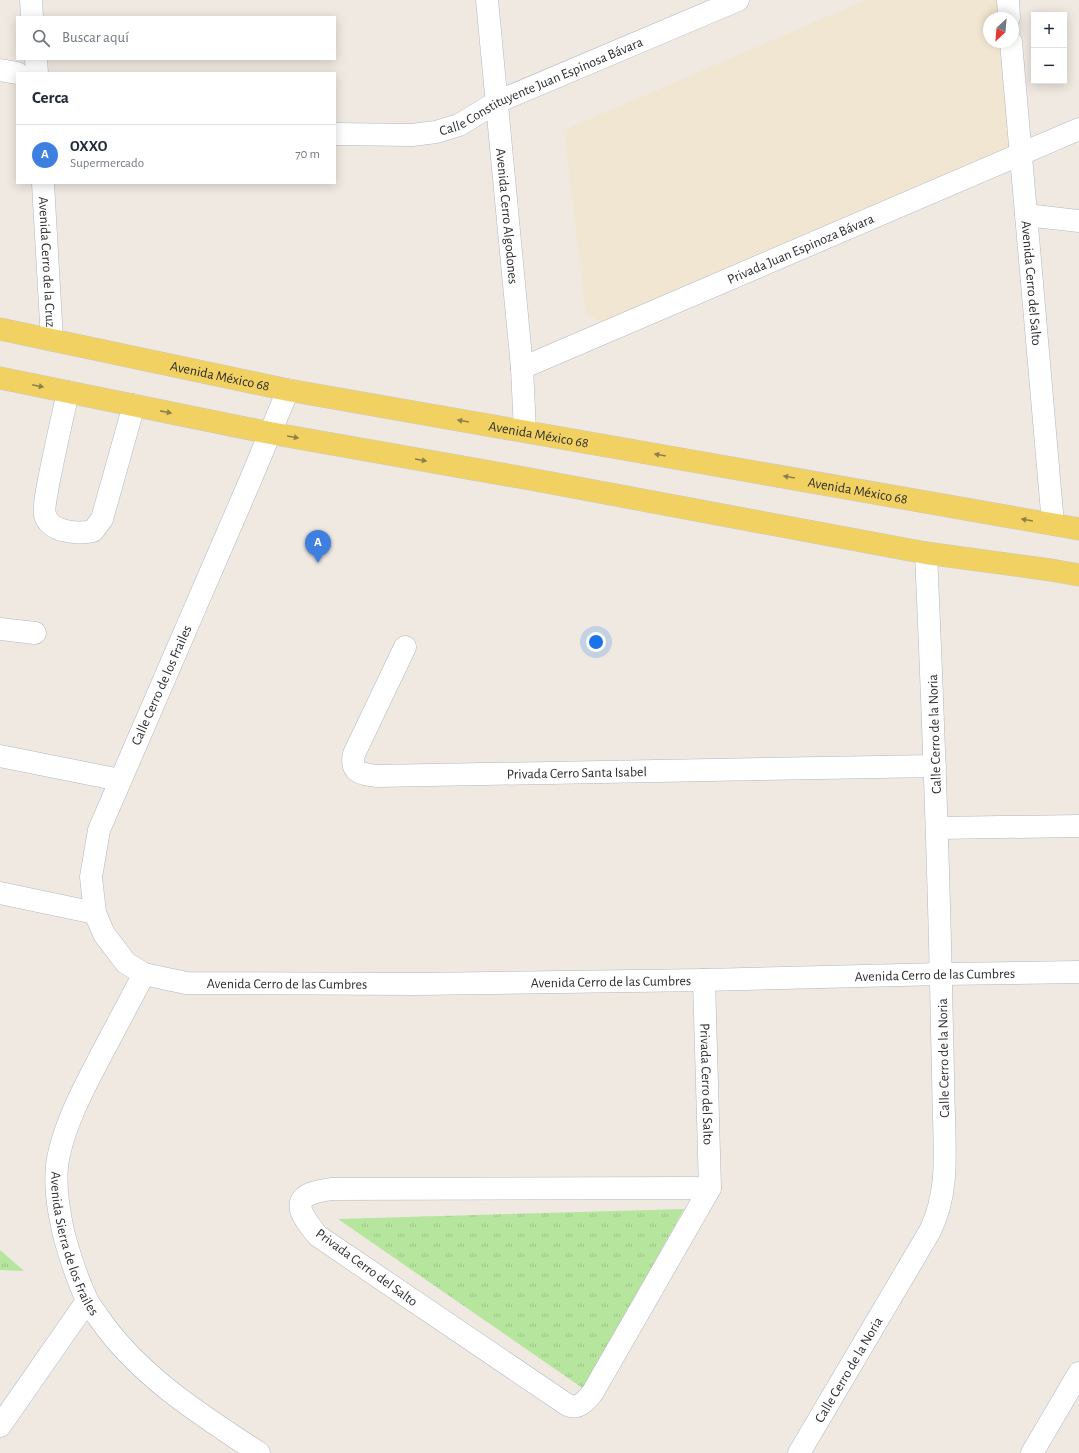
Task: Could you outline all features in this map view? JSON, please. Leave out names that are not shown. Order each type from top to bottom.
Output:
[{"type":"main road","name":"Avenida México 68","points":[[0,329],[288,390],[1079,529]]},
{"type":"main road","points":[[0,378],[270,433],[530,479],[926,553],[1079,575]]},
{"type":"street","points":[[31,0],[32,16]]},
{"type":"street","name":"Avenida Cerro Algodones","points":[[487,0],[522,368],[525,431]]},
{"type":"street","name":"Calle Constituyente Juan Espinosa Bávara","points":[[336,134],[412,135],[436,132],[459,125],[497,102],[738,0]]},
{"type":"street","points":[[1008,0],[1009,12]]},
{"type":"street","name":"Avenida Cerro del Salto","points":[[1012,48],[1053,524]]},
{"type":"street","points":[[36,60],[37,72]]},
{"type":"street","points":[[0,70],[16,73]]},
{"type":"street","name":"Privada Juan Espinoza Bávara","points":[[522,368],[1079,129]]},
{"type":"street","name":"Avenida Cerro de la Cruz","points":[[43,184],[52,340]]},
{"type":"street","points":[[1026,215],[1079,221]]},
{"type":"street","name":"Calle Cerro de los Frailes","points":[[144,974],[126,963],[104,934],[95,913],[91,877],[99,830],[288,390]]},
{"type":"street","points":[[68,392],[48,489],[45,515],[50,522],[58,528],[77,533],[93,530],[102,519],[134,405]]},
{"type":"street","name":"Calle Cerro de la Noria","points":[[799,1453],[930,1231],[940,1207],[943,1194],[944,1171],[941,974],[935,766],[926,553]]},
{"type":"street","points":[[0,629],[35,633]]},
{"type":"street","name":"Privada Cerro Santa Isabel","points":[[405,646],[354,754],[352,762],[353,768],[359,773],[377,776],[935,766]]},
{"type":"street","points":[[0,756],[120,780]]},
{"type":"street","points":[[936,828],[1079,826]]},
{"type":"street","points":[[0,892],[95,913]]},
{"type":"street","name":"Avenida Cerro de las Cumbres","points":[[144,974],[186,983],[417,984],[704,980],[1079,972]]},
{"type":"street","name":"Avenida Sierra de los Frailes","points":[[144,974],[70,1118],[59,1155],[56,1187],[60,1219],[70,1257],[87,1301],[122,1348],[143,1369],[226,1432],[259,1453]]},
{"type":"street","name":"Privada Cerro del Salto","points":[[704,980],[710,1188],[593,1392],[582,1404],[576,1407],[570,1407],[318,1236],[300,1210],[304,1197],[309,1194],[332,1189],[710,1188]]},
{"type":"street","points":[[0,1426],[87,1301]]},
{"type":"street","points":[[1032,1453],[1079,1373]]},
{"type":"shaded area","points":[[866,0],[1002,0],[1003,12],[983,12],[983,48],[1005,48],[1013,145],[603,322],[586,315],[564,130]]},
{"type":"green space","points":[[684,1209],[584,1389],[338,1219]]},
{"type":"green space","points":[[0,1250],[24,1271],[0,1270]]},
{"type":"place","name":"OXXO","points":[[318,563]]}]
